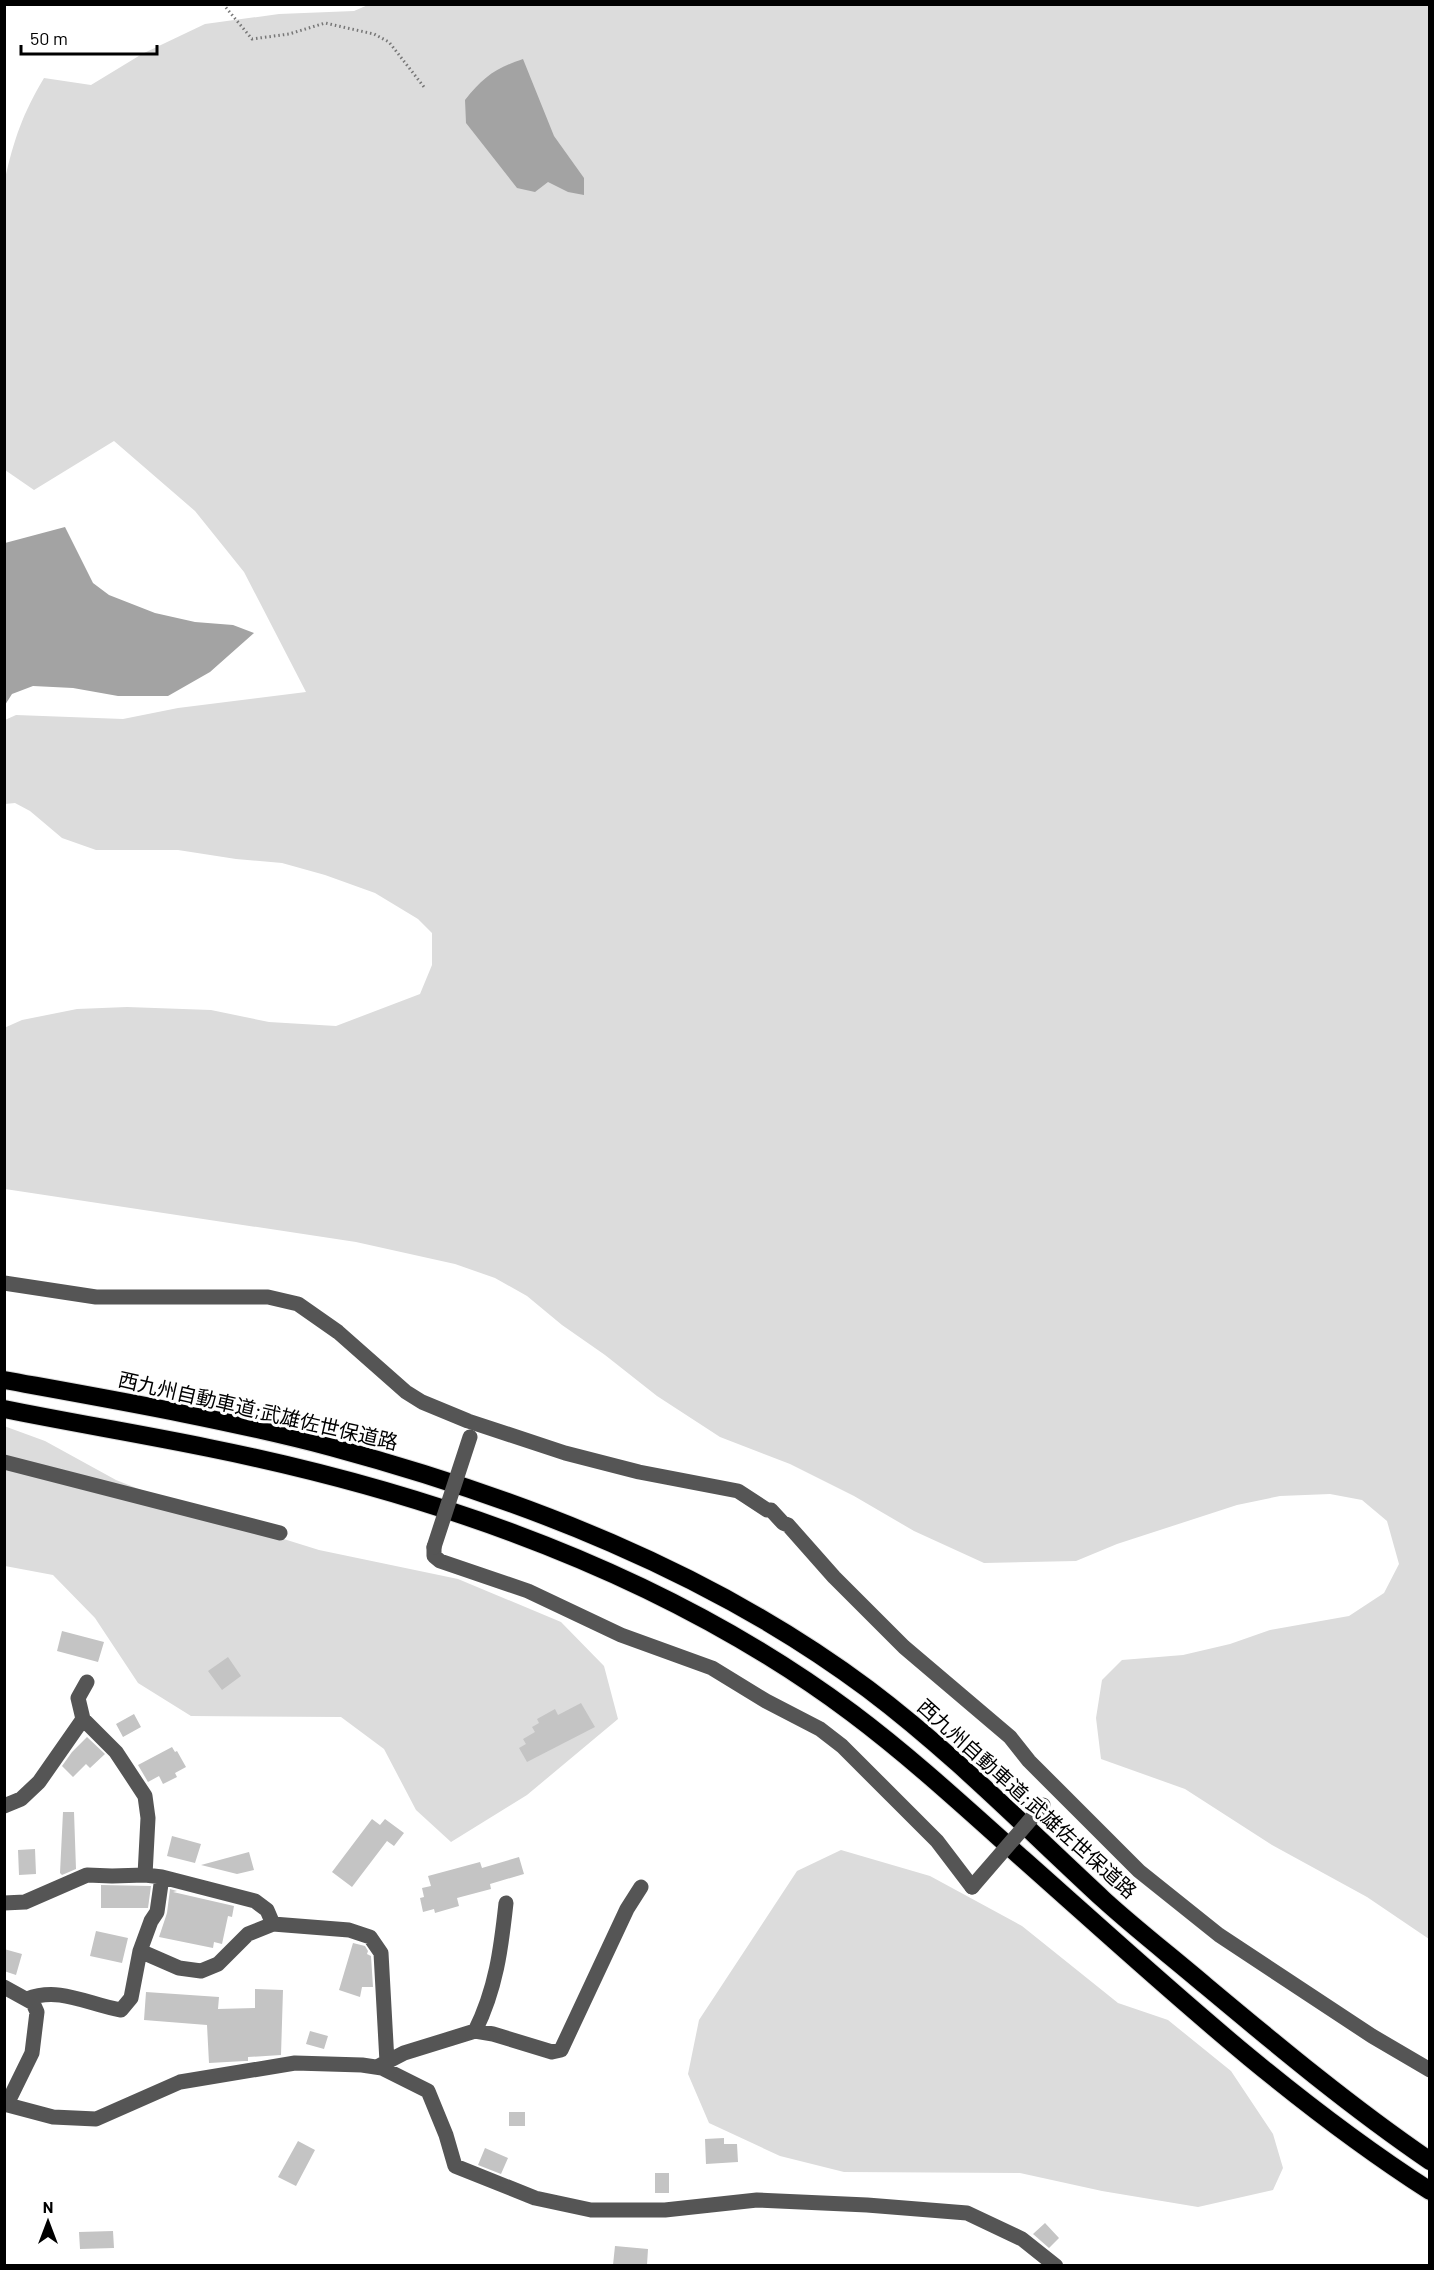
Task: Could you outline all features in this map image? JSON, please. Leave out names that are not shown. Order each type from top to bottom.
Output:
[{"type":"highway","points":[[4,1372],[96,1397]]},
{"type":"highway","name":"西九州自動車道;武雄佐世保道路","points":[[4,1380],[329,1446],[428,1475],[542,1514],[627,1550],[719,1595],[800,1642],[865,1687],[935,1741],[1108,1903],[1301,2066],[1430,2161]]},
{"type":"highway","points":[[4,1410],[211,1448],[418,1501],[520,1535],[614,1574],[704,1619],[784,1667],[850,1712],[916,1763],[1190,2009],[1284,2086],[1370,2152],[1430,2191]]},
{"type":"highway","points":[[4,1419],[92,1426]]},
{"type":"street","points":[[4,1283],[96,1297],[268,1297],[298,1304],[338,1332],[406,1392],[471,1430],[639,1472],[738,1491],[767,1510],[771,1510],[904,1647],[1010,1737],[1029,1761],[1139,1871],[1219,1935],[1372,2036],[1430,2070]]},
{"type":"street","points":[[471,1430],[434,1547],[434,1556],[440,1561],[528,1592],[621,1635],[712,1668],[766,1701],[820,1729],[842,1746],[937,1841],[972,1887],[1056,1789]]},
{"type":"street","points":[[4,1462],[280,1533]]},
{"type":"street","points":[[87,1682],[78,1698],[82,1719],[116,1752],[145,1796],[148,1818],[145,1875]]},
{"type":"street","points":[[4,1806],[21,1799],[39,1782],[82,1719]]},
{"type":"street","points":[[4,1903],[25,1902],[87,1875],[145,1875],[162,1877],[255,1901],[267,1910],[273,1924]]},
{"type":"street","points":[[27,1999],[40,1994],[53,1993],[121,2010],[131,1998],[140,1951],[151,1921],[157,1912],[162,1877]]},
{"type":"street","points":[[4,1987],[33,2003],[37,2012],[32,2053],[6,2104],[53,2117],[96,2119],[180,2082],[295,2063],[382,2064],[404,2053],[475,2031],[494,2034],[552,2052],[561,2050],[627,1909],[641,1887]]},
{"type":"street","points":[[475,2031],[486,2007],[500,1958],[506,1903]]},
{"type":"street","points":[[140,1951],[179,1968],[201,1971],[218,1964],[248,1934],[273,1924],[349,1930],[369,1937],[376,1943],[381,1953],[383,1966],[382,2068],[428,2091],[446,2135],[455,2166],[535,2198],[591,2210],[665,2210],[758,2200],[967,2213],[1022,2239],[1056,2265]]},
{"type":"path","points":[[223,4],[252,39],[288,34],[325,23],[374,34],[389,42],[424,87]]},
{"type":"shaded area","points":[[368,5],[1429,5],[1429,1939],[1367,1897],[1272,1845],[1185,1789],[1101,1759],[1096,1718],[1102,1680],[1122,1660],[1183,1655],[1230,1644],[1270,1630],[1349,1616],[1384,1593],[1399,1564],[1387,1521],[1362,1500],[1330,1494],[1280,1496],[1237,1505],[1117,1544],[1076,1561],[984,1563],[914,1531],[854,1496],[790,1464],[720,1437],[657,1396],[527,1296],[495,1278],[455,1264],[356,1242],[5,1189],[4,1028],[22,1020],[77,1009],[127,1007],[211,1010],[269,1022],[336,1026],[420,994],[432,965],[432,933],[418,919],[375,893],[282,863],[178,850],[96,850],[62,838],[30,811],[15,803],[5,804],[5,720],[16,715],[123,719],[178,708],[306,692],[244,572],[195,511],[114,441],[34,490],[5,470],[5,179],[16,139],[30,103],[44,78],[91,85],[142,54],[205,24],[279,14],[354,11]]},
{"type":"shaded area","points":[[523,59],[554,136],[584,178],[584,195],[568,192],[548,182],[535,192],[517,188],[466,123],[465,100],[472,92],[491,74]]},
{"type":"shaded area","points":[[65,527],[93,583],[109,595],[155,613],[195,622],[233,625],[254,633],[210,672],[168,696],[118,696],[73,688],[33,686],[12,694],[5,705],[5,543]]},
{"type":"shaded area","points":[[4,1426],[45,1441],[116,1480],[197,1512],[319,1550],[458,1579],[561,1622],[604,1666],[618,1719],[527,1795],[451,1842],[416,1810],[384,1749],[341,1717],[191,1716],[138,1683],[95,1618],[53,1575],[5,1566]]},
{"type":"shaded area","points":[[841,1850],[930,1876],[1022,1926],[1118,2003],[1168,2020],[1231,2071],[1273,2134],[1283,2168],[1273,2190],[1198,2207],[1102,2191],[1020,2173],[844,2172],[780,2156],[709,2123],[688,2074],[699,2020],[797,1871]]},
{"type":"building","points":[[62,1631],[104,1642],[98,1662],[57,1651]]},
{"type":"building","points":[[228,1657],[241,1676],[222,1690],[208,1671]]},
{"type":"building","points":[[581,1703],[595,1727],[527,1762],[519,1748],[526,1744],[523,1739],[535,1732],[532,1727],[539,1723],[537,1719],[555,1709],[558,1715]]},
{"type":"building","points":[[134,1714],[141,1727],[123,1737],[116,1724]]},
{"type":"building","points":[[87,1737],[105,1754],[90,1768],[86,1764],[73,1777],[62,1766]]},
{"type":"building","points":[[172,1747],[175,1752],[177,1751],[186,1767],[175,1773],[177,1777],[163,1784],[159,1776],[148,1782],[138,1765]]},
{"type":"building","points":[[63,1812],[74,1812],[76,1869],[62,1875],[60,1873]]},
{"type":"building","points":[[372,1819],[380,1825],[385,1819],[404,1833],[394,1846],[387,1841],[352,1887],[332,1872]]},
{"type":"building","points":[[172,1836],[201,1844],[195,1863],[167,1856]]},
{"type":"building","points":[[35,1849],[36,1874],[19,1875],[18,1850]]},
{"type":"building","points":[[249,1852],[254,1870],[237,1874],[201,1865]]},
{"type":"building","points":[[519,1857],[524,1874],[490,1884],[491,1889],[457,1898],[459,1906],[435,1913],[434,1909],[423,1912],[420,1898],[424,1897],[422,1888],[431,1886],[428,1876],[480,1862],[482,1868]]},
{"type":"building","points":[[101,1885],[151,1886],[148,1908],[101,1908]]},
{"type":"building","points":[[170,1889],[177,1891],[173,1892],[234,1906],[232,1917],[228,1916],[222,1944],[214,1942],[213,1948],[159,1937],[167,1913]]},
{"type":"building","points":[[96,1931],[128,1938],[122,1963],[90,1956]]},
{"type":"building","points":[[353,1943],[365,1946],[367,1954],[371,1956],[373,1987],[362,1987],[360,1997],[339,1990]]},
{"type":"building","points":[[4,1949],[22,1954],[16,1975],[4,1971]]},
{"type":"building","points":[[255,1989],[283,1990],[281,2055],[248,2057],[248,2061],[209,2063],[207,2025],[144,2020],[146,1992],[219,1997],[218,2009],[255,2008]]},
{"type":"building","points":[[310,2031],[328,2036],[324,2049],[306,2044]]},
{"type":"building","points":[[509,2112],[525,2112],[525,2126],[509,2126]]},
{"type":"building","points":[[724,2138],[724,2144],[737,2144],[738,2162],[706,2164],[705,2139]]},
{"type":"building","points":[[298,2141],[315,2150],[296,2186],[278,2177]]},
{"type":"building","points":[[485,2148],[508,2158],[501,2174],[478,2165]]},
{"type":"building","points":[[655,2173],[669,2173],[669,2193],[655,2193]]},
{"type":"building","points":[[1045,2223],[1059,2238],[1049,2248],[1033,2234]]},
{"type":"building","points":[[113,2231],[114,2248],[80,2249],[79,2232]]},
{"type":"building","points":[[615,2246],[648,2249],[647,2265],[613,2265]]}]
